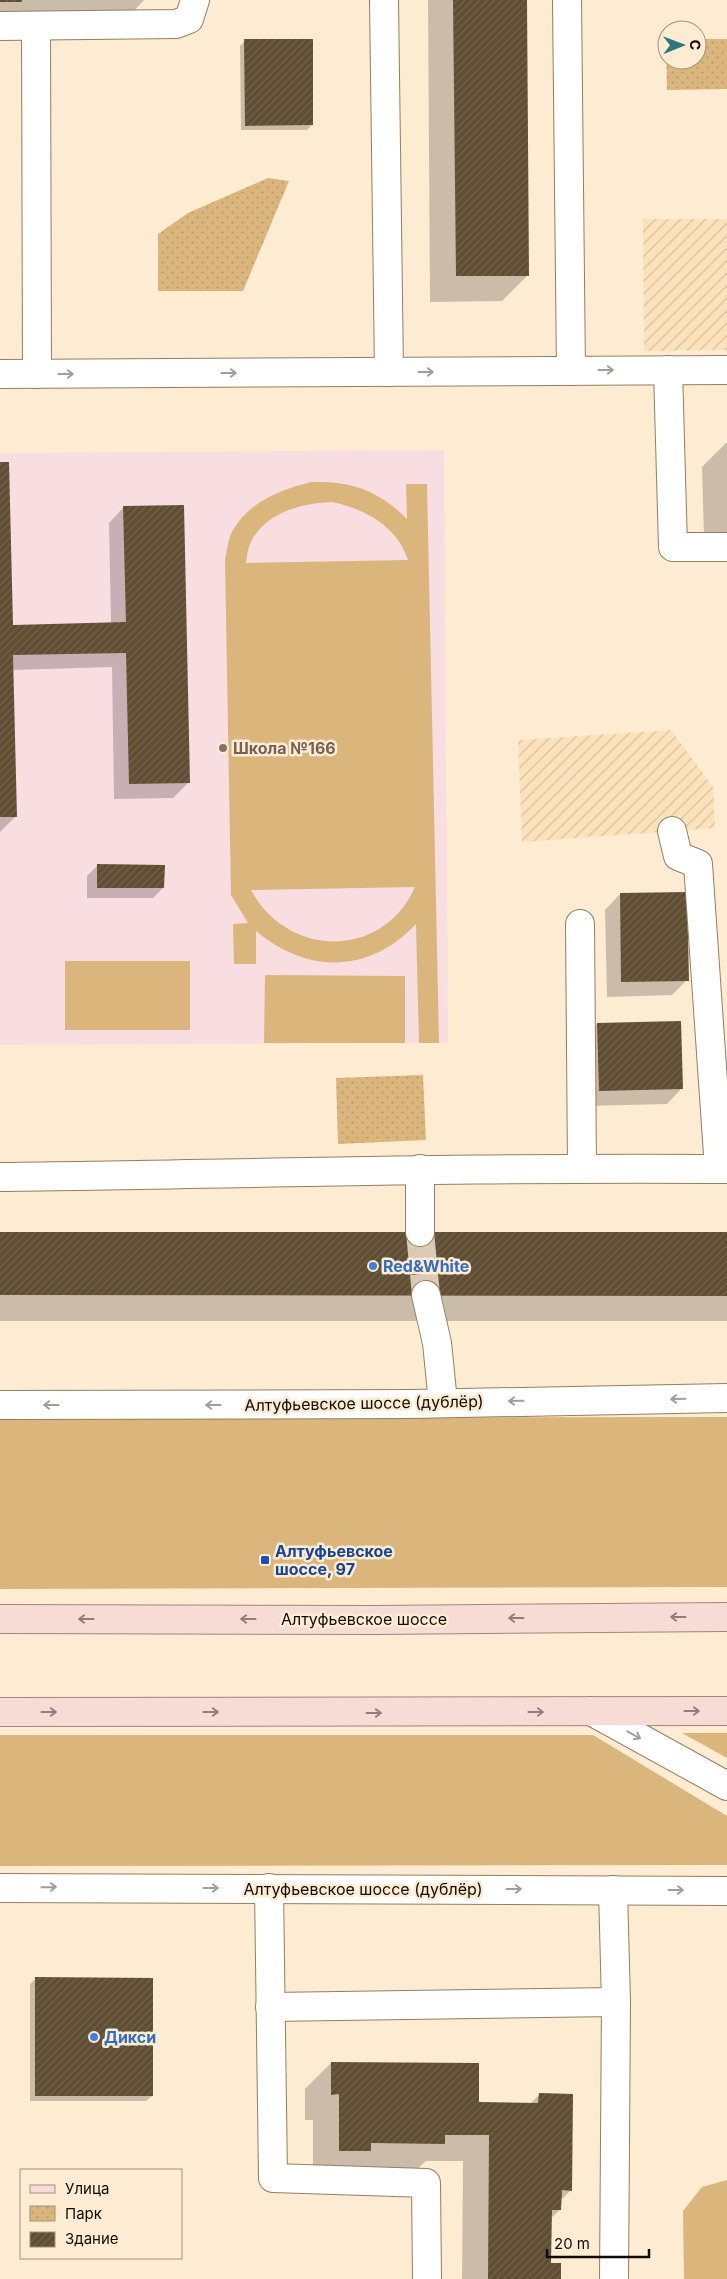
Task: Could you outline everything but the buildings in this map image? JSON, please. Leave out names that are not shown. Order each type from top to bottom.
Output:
[{"type":"main road","name":"Алтуфьевское шоссе","points":[[0,1619],[376,1620],[727,1617]]},
{"type":"main road","points":[[0,1712],[727,1711]]},
{"type":"street","points":[[0,26],[176,24],[190,19],[195,0]]},
{"type":"street","points":[[384,0],[389,372]]},
{"type":"street","points":[[567,0],[570,371]]},
{"type":"street","points":[[36,26],[37,374]]},
{"type":"street","points":[[668,370],[674,546],[727,547]]},
{"type":"street","points":[[0,374],[727,370]]},
{"type":"street","points":[[0,1177],[420,1169],[723,1169],[698,864],[678,856],[672,831]]},
{"type":"street","points":[[580,924],[582,1168]]},
{"type":"street","points":[[420,1169],[420,1232]]},
{"type":"street","points":[[426,1295],[437,1343],[443,1402]]},
{"type":"street","name":"Алтуфьевское шоссе (дублёр)","points":[[0,1405],[727,1398]]},
{"type":"street","points":[[591,1711],[727,1786]]},
{"type":"street","name":"Алтуфьевское шоссе (дублёр)","points":[[0,1888],[727,1890]]},
{"type":"street","points":[[269,1888],[272,2178],[426,2182],[427,2279]]},
{"type":"street","points":[[613,1890],[616,2002],[614,2279]]},
{"type":"street","points":[[270,2007],[616,2002]]},
{"type":"shaded area","points":[[643,219],[727,219],[727,350],[644,351]]},
{"type":"shaded area","name":"Школа №166","points":[[444,450],[448,1043],[0,1045],[0,453]]},
{"type":"shaded area","points":[[671,730],[713,787],[715,828],[522,842],[518,740]]},
{"type":"green space","points":[[707,39],[727,39],[727,89],[667,90],[667,70],[707,70]]},
{"type":"green space","points":[[268,178],[289,181],[243,291],[158,291],[158,234],[188,213]]},
{"type":"green space","points":[[311,482],[339,483],[364,489],[386,501],[407,519],[406,484],[427,484],[439,1043],[419,1043],[416,924],[398,940],[378,952],[358,960],[338,962],[317,961],[296,955],[276,945],[256,931],[256,964],[234,964],[233,924],[248,923],[231,895],[225,560],[231,533],[248,512],[267,498]],"holes":[[[332,502],[356,509],[378,521],[396,538],[408,560],[246,563],[251,542],[267,522],[298,507]],[[415,887],[400,911],[381,928],[359,938],[334,941],[310,938],[287,928],[267,912],[251,890]]]},
{"type":"green space","points":[[65,961],[190,961],[190,1030],[65,1030]]},
{"type":"green space","points":[[265,975],[405,976],[405,1043],[264,1043]]},
{"type":"green space","points":[[423,1075],[426,1140],[338,1144],[336,1078]]},
{"type":"green space","points":[[727,1417],[727,1587],[0,1589],[0,1418]]},
{"type":"green space","points":[[682,1733],[727,1733],[727,1758]]},
{"type":"green space","points":[[0,1735],[593,1735],[727,1816],[727,1865],[0,1866]]},
{"type":"green space","points":[[727,2180],[727,2279],[684,2279],[683,2211],[702,2187]]},
{"type":"tunnel","points":[[420,1232],[426,1295]]},
{"type":"place","name":"Школа №166","points":[[223,748]]},
{"type":"place","name":"Red&White","points":[[373,1266]]},
{"type":"place","name":"Алтуфьевское шоссе, 97","points":[[265,1560]]},
{"type":"place","name":"Дикси","points":[[94,2037]]}]
